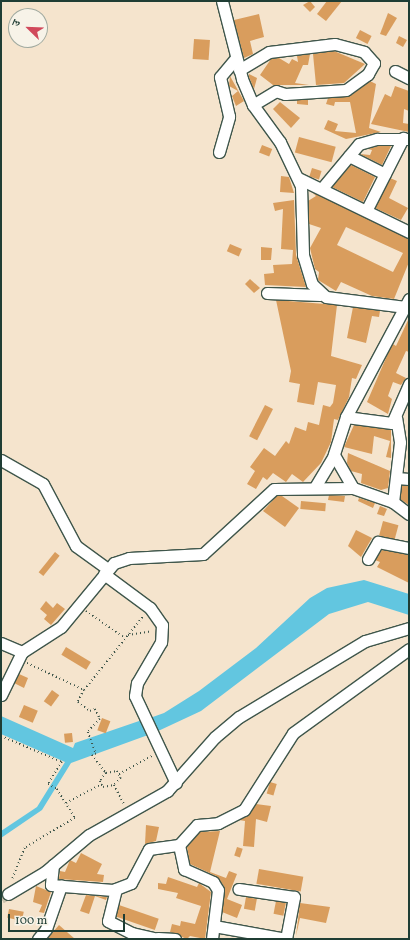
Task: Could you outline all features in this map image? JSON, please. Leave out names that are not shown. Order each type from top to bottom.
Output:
[{"type":"street","points":[[222,1],[239,70],[253,104],[280,142],[298,178],[303,255],[312,284],[320,295]]},
{"type":"street","points":[[239,70],[269,52],[335,44],[364,52],[374,63],[368,74],[346,90],[285,94],[276,91],[253,104]]},
{"type":"street","points":[[219,152],[229,116],[220,77],[236,58]]},
{"type":"street","points":[[395,71],[409,78]]},
{"type":"street","points":[[323,188],[359,144],[406,138]]},
{"type":"street","points":[[367,209],[406,138]]},
{"type":"street","points":[[349,156],[386,174]]},
{"type":"street","points":[[298,178],[367,209],[409,232]]},
{"type":"street","points":[[267,293],[320,295],[407,303],[346,417],[334,455],[315,487]]},
{"type":"street","points":[[393,502],[397,478],[404,452],[396,418],[409,384]]},
{"type":"street","points":[[346,417],[385,424],[396,418]]},
{"type":"street","points":[[334,455],[353,488]]},
{"type":"street","points":[[1,460],[43,484],[76,546],[160,618],[162,629],[161,642],[135,690],[146,719],[176,783]]},
{"type":"street","points":[[397,478],[409,479]]},
{"type":"street","points":[[1,695],[20,655],[57,631],[106,572],[124,559],[203,554],[270,491],[315,487],[353,488],[393,502],[409,514]]},
{"type":"street","points":[[368,559],[378,542],[409,548]]},
{"type":"street","points":[[10,893],[53,865],[89,835],[176,783],[212,741],[239,717],[365,641],[409,628]]},
{"type":"street","points":[[1,643],[20,655]]},
{"type":"street","points":[[53,865],[51,884],[61,886],[116,889],[137,878],[149,849],[179,845],[192,828],[218,824],[244,810],[293,733],[409,650]]},
{"type":"street","points":[[179,845],[184,869],[213,882],[218,890],[212,939]]},
{"type":"street","points":[[38,939],[46,929],[61,886]]},
{"type":"street","points":[[214,926],[286,939],[294,896],[239,888]]},
{"type":"street","points":[[116,889],[108,922],[132,933],[158,938],[175,939]]},
{"type":"path","points":[[79,606],[125,638]]},
{"type":"path","points":[[106,773],[99,760],[95,763],[92,755],[96,754],[88,732],[100,718],[95,709],[90,711],[78,702],[84,690],[150,608]]},
{"type":"path","points":[[128,635],[162,629]]},
{"type":"path","points":[[20,655],[84,690]]},
{"type":"path","points":[[1,736],[62,762],[50,785],[56,788],[75,818],[26,848],[22,864],[9,885],[10,893]]},
{"type":"path","points":[[119,774],[161,751]]},
{"type":"path","points":[[101,784],[102,775],[112,770],[119,774]]},
{"type":"path","points":[[101,784],[108,788],[114,786],[119,783],[119,774]]},
{"type":"path","points":[[66,803],[101,784]]},
{"type":"path","points":[[114,786],[128,812]]},
{"type":"water","points":[[364,580],[409,594],[409,615],[368,602],[329,614],[201,711],[156,732],[150,718],[164,713],[199,691],[256,648],[310,598],[327,588]]},
{"type":"water","points":[[1,716],[73,748],[75,743],[142,720],[148,735],[71,763],[42,810],[1,838],[1,831],[37,807],[65,762],[1,734]]},
{"type":"building","points":[[310,1],[315,7],[310,12],[303,5]]},
{"type":"building","points":[[327,1],[342,1],[326,21],[317,14]]},
{"type":"building","points":[[388,13],[397,18],[386,36],[380,34]]},
{"type":"building","points":[[259,14],[264,37],[250,41],[253,54],[244,58],[234,20]]},
{"type":"building","points":[[360,30],[372,36],[367,44],[356,38]]},
{"type":"building","points":[[399,36],[407,40],[403,47],[396,43]]},
{"type":"building","points":[[194,39],[210,40],[209,60],[193,59]]},
{"type":"building","points":[[334,51],[365,64],[344,83],[316,85],[313,54]]},
{"type":"building","points":[[310,54],[308,65],[303,65],[295,83],[309,85],[273,85],[260,75],[271,59],[279,58],[289,64],[292,59],[298,62],[297,56]]},
{"type":"building","points":[[249,74],[257,78],[254,89],[249,77]]},
{"type":"building","points":[[230,76],[244,101],[236,106],[232,96],[238,91],[229,86]]},
{"type":"building","points":[[370,81],[376,84],[369,128],[381,132],[346,139],[324,129],[328,120],[338,124],[335,131],[356,133],[350,102],[335,102],[334,106],[326,104],[328,98],[350,96]]},
{"type":"building","points":[[395,86],[409,91],[409,111],[404,109],[403,123],[409,124],[409,132],[371,124],[385,94],[391,97]]},
{"type":"building","points":[[308,99],[308,105],[297,104],[297,100]]},
{"type":"building","points":[[280,102],[300,118],[291,128],[273,109]]},
{"type":"building","points":[[299,137],[336,147],[332,162],[295,152]]},
{"type":"building","points":[[262,145],[272,149],[269,157],[259,152]]},
{"type":"building","points":[[378,146],[391,146],[382,165],[360,154],[370,155],[372,150],[368,149]]},
{"type":"building","points":[[351,165],[375,177],[363,202],[332,187]]},
{"type":"building","points":[[312,168],[322,171],[319,180],[309,177]]},
{"type":"building","points":[[281,176],[289,177],[294,193],[280,192]]},
{"type":"building","points":[[390,178],[397,181],[389,198],[408,208],[401,220],[375,208]]},
{"type":"building","points":[[312,192],[409,239],[409,262],[394,299],[372,296],[341,282],[336,291],[318,280],[319,272],[315,269],[310,248],[321,228],[309,224],[308,201],[316,196]],"holes":[[[346,227],[403,253],[393,272],[337,245]]]},
{"type":"building","points":[[294,200],[296,255],[306,287],[265,285],[264,274],[274,273],[273,265],[292,264],[293,250],[281,249],[283,209],[275,211],[273,203]]},
{"type":"building","points":[[230,244],[242,249],[239,256],[227,251]]},
{"type":"building","points":[[261,247],[272,248],[271,260],[261,260]]},
{"type":"building","points":[[250,279],[260,288],[254,293],[245,284]]},
{"type":"building","points":[[276,300],[337,305],[331,356],[362,365],[356,379],[352,378],[349,397],[338,420],[334,419],[331,442],[321,463],[303,482],[292,474],[286,482],[273,473],[267,480],[263,477],[256,489],[247,484],[255,471],[250,467],[264,448],[275,456],[286,441],[289,444],[295,427],[306,431],[308,422],[319,425],[323,405],[330,407],[333,403],[336,385],[318,382],[314,405],[297,402],[300,384],[289,382],[291,371]]},
{"type":"building","points":[[353,307],[380,311],[379,317],[372,316],[366,343],[347,338]]},
{"type":"building","points":[[409,318],[409,352],[406,351],[396,373],[406,378],[401,385],[393,382],[388,396],[392,399],[388,414],[367,402],[389,351],[393,344],[396,346]]},
{"type":"building","points":[[265,405],[273,409],[257,440],[249,436]]},
{"type":"building","points":[[354,425],[391,430],[391,458],[386,457],[390,441],[374,436],[372,454],[344,447]]},
{"type":"building","points":[[348,453],[390,471],[388,488],[381,490],[361,483],[362,474],[351,471],[347,463]]},
{"type":"building","points":[[402,485],[409,486],[409,505],[400,499]]},
{"type":"building","points":[[329,495],[345,496],[344,502],[328,500]]},
{"type":"building","points":[[277,496],[282,496],[299,508],[285,527],[263,511]]},
{"type":"building","points":[[359,498],[375,503],[373,508],[358,501]]},
{"type":"building","points":[[301,501],[326,503],[325,511],[300,509]]},
{"type":"building","points":[[380,506],[387,509],[384,516],[377,514]]},
{"type":"building","points":[[383,521],[398,525],[395,540],[379,535]]},
{"type":"building","points":[[356,530],[372,538],[361,557],[348,546]]},
{"type":"building","points":[[382,550],[409,555],[409,583],[377,567],[380,562],[375,560]]},
{"type":"building","points":[[55,552],[60,556],[43,576],[39,572]]},
{"type":"building","points":[[46,601],[53,608],[57,603],[65,609],[51,625],[44,619],[47,615],[40,609]]},
{"type":"building","points":[[66,647],[91,662],[86,670],[61,655]]},
{"type":"building","points":[[19,674],[28,678],[24,688],[14,683]]},
{"type":"building","points":[[52,690],[59,695],[51,707],[44,701]]},
{"type":"building","points":[[24,705],[38,711],[33,723],[19,717]]},
{"type":"building","points":[[102,718],[110,721],[106,733],[97,730]]},
{"type":"building","points":[[72,733],[73,742],[65,743],[64,734]]},
{"type":"building","points":[[270,782],[277,784],[273,795],[267,794]]},
{"type":"building","points":[[256,804],[271,806],[267,822],[256,819],[254,847],[243,846],[245,821],[239,820],[250,814]]},
{"type":"building","points":[[146,825],[159,827],[156,841],[145,844]]},
{"type":"building","points":[[220,831],[210,872],[226,878],[229,871],[237,874],[227,899],[242,905],[237,918],[222,912],[224,886],[216,876],[190,864],[187,847],[200,832]]},
{"type":"building","points":[[237,847],[243,849],[240,857],[234,856]]},
{"type":"building","points":[[81,853],[102,864],[97,874],[104,875],[103,882],[59,879],[60,871],[65,872],[70,860],[76,863]]},
{"type":"building","points":[[259,869],[303,877],[301,892],[256,884]]},
{"type":"building","points":[[168,877],[197,887],[199,883],[211,892],[205,939],[190,936],[187,939],[170,932],[172,924],[180,926],[181,921],[195,924],[201,906],[176,898],[178,893],[158,889],[158,883],[166,884]]},
{"type":"building","points":[[36,886],[51,892],[44,913],[39,912],[42,905],[33,902]]},
{"type":"building","points":[[86,895],[107,897],[106,900],[95,896],[89,914],[80,911]]},
{"type":"building","points":[[246,897],[257,899],[255,911],[244,909]]},
{"type":"building","points":[[276,901],[286,903],[283,916],[274,914]]},
{"type":"building","points":[[300,903],[330,907],[326,923],[300,918],[296,936]]},
{"type":"building","points":[[119,905],[159,919],[155,930],[115,916]]},
{"type":"building","points":[[9,909],[24,912],[22,921],[7,918]]},
{"type":"building","points":[[59,925],[75,939],[47,939]]},
{"type":"tunnel","points":[[1,898],[8,894]]}]
